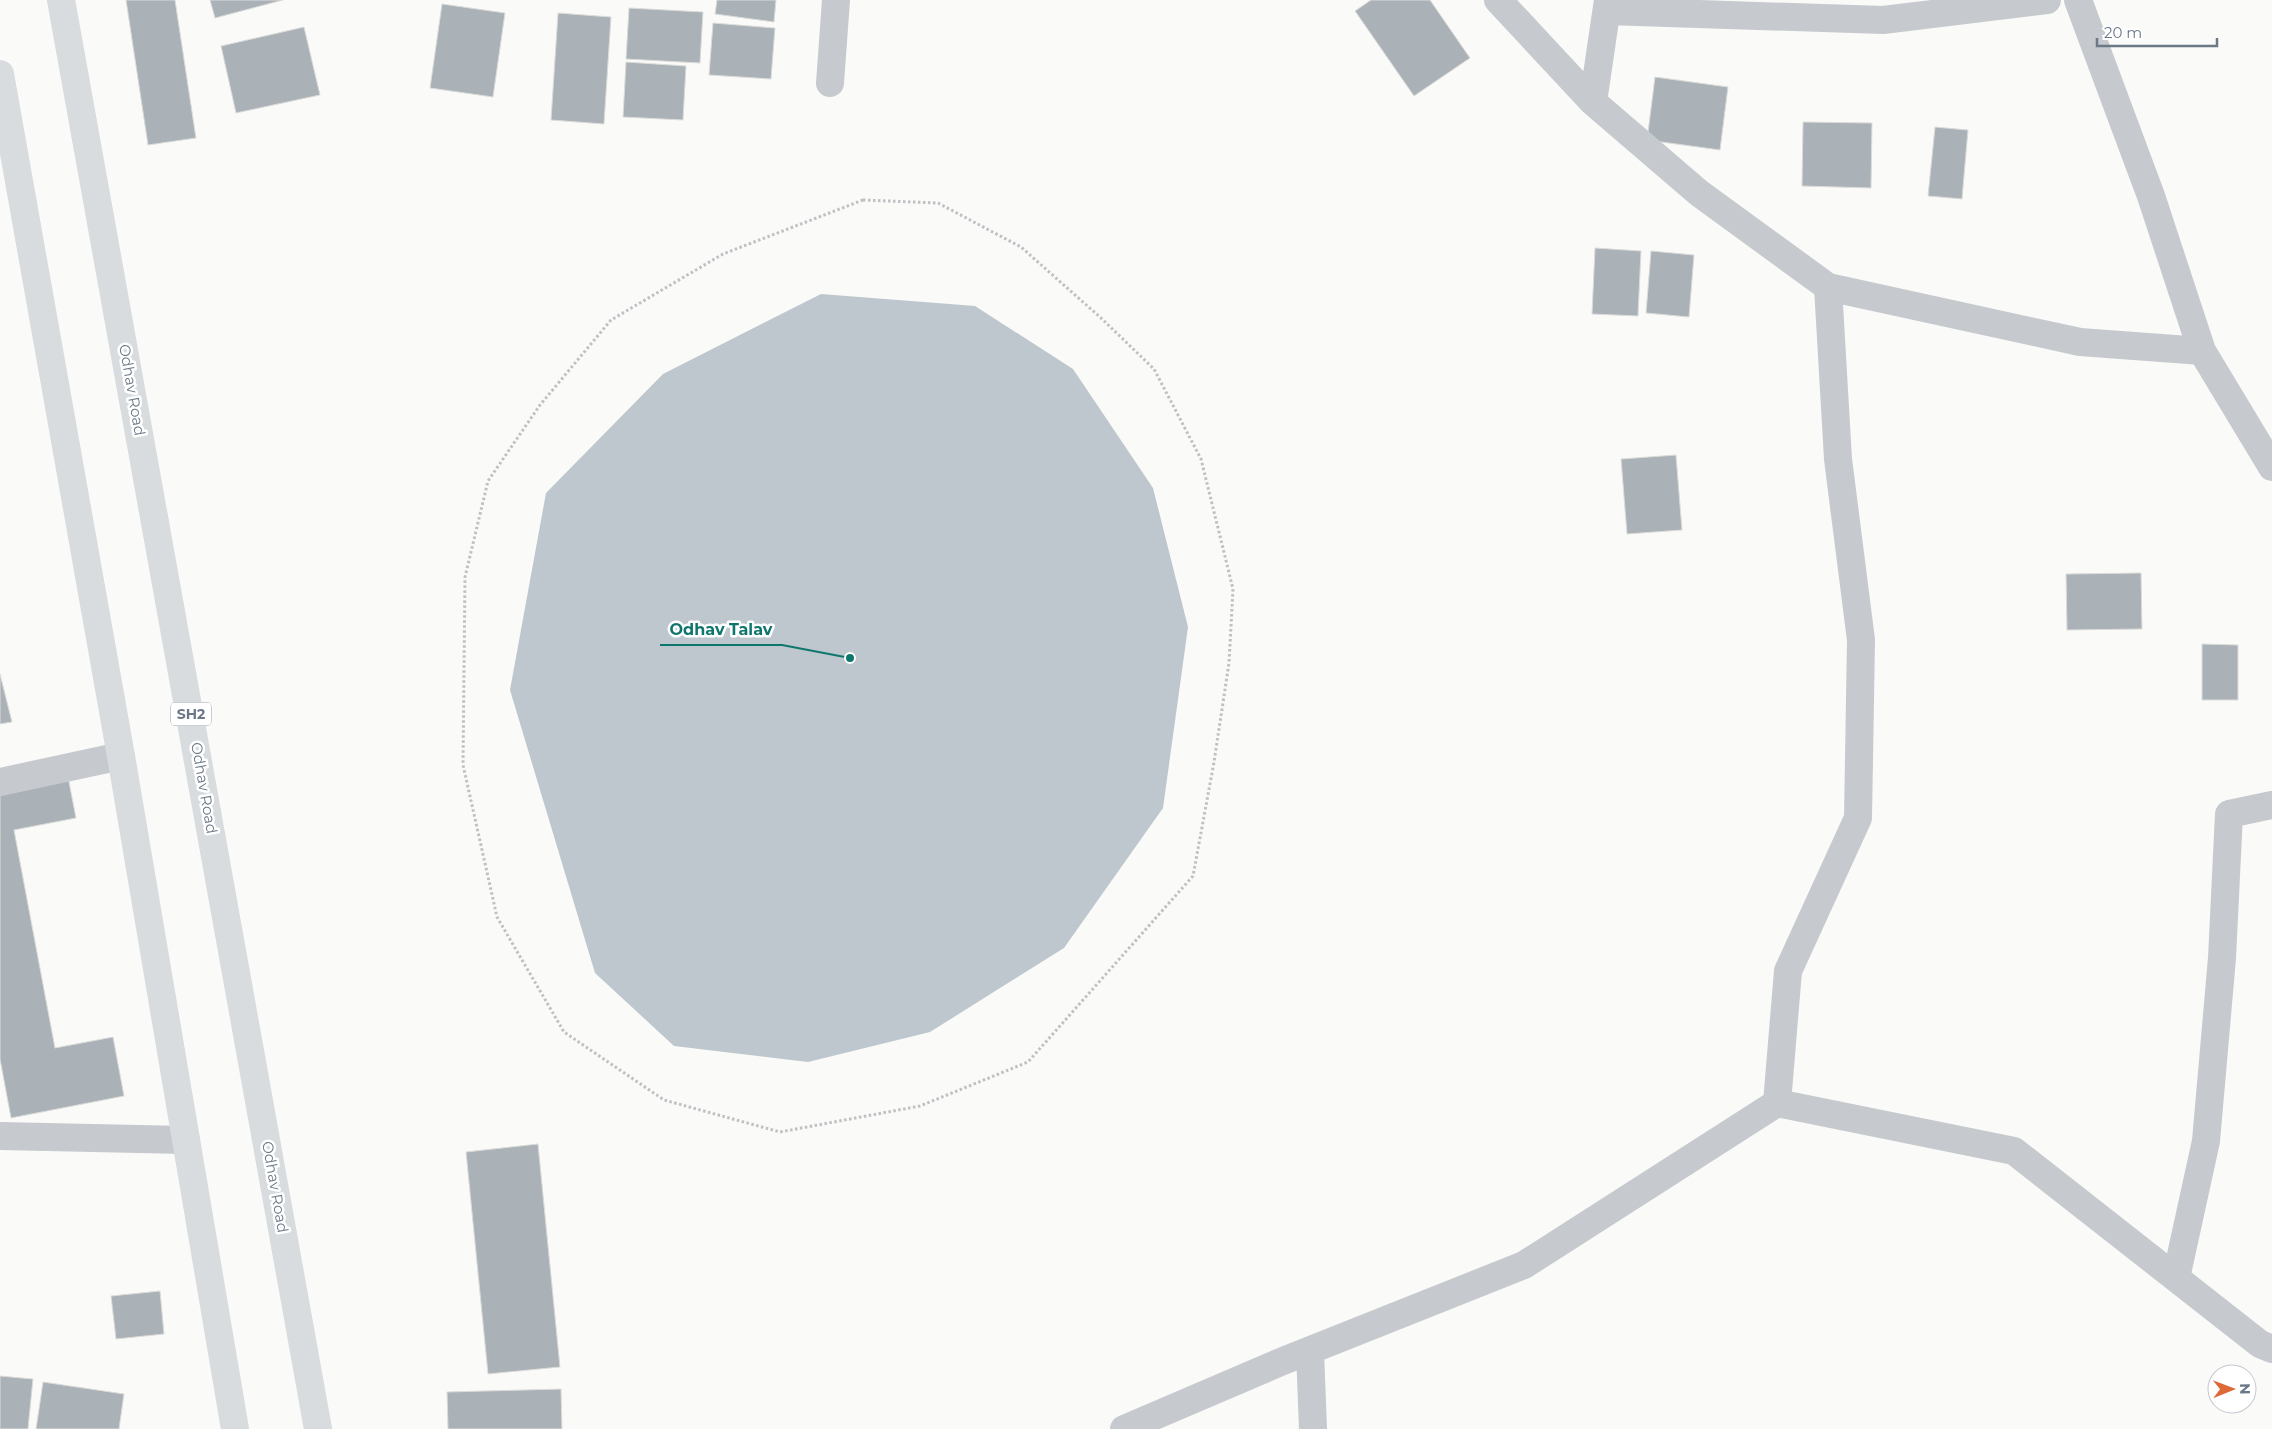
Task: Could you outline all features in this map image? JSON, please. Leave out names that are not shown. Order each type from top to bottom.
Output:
[{"type":"main road","name":"Odhav Road","points":[[61,0],[318,1429]]},
{"type":"main road","points":[[0,74],[121,756],[235,1429]]},
{"type":"street","points":[[830,83],[836,0]]},
{"type":"street","points":[[1498,0],[1593,102],[1698,193],[1828,287],[2080,342],[2202,351]]},
{"type":"street","points":[[1608,4],[1607,11],[1883,20],[2047,0]]},
{"type":"street","points":[[2078,0],[2152,196],[2202,351],[2272,467]]},
{"type":"street","points":[[1593,102],[1608,4]]},
{"type":"street","points":[[1777,1103],[1788,971],[1858,818],[1861,640],[1838,459],[1828,287]]},
{"type":"street","points":[[0,782],[121,756]]},
{"type":"street","points":[[2176,1278],[2206,1141],[2222,958],[2229,814],[2272,805]]},
{"type":"street","points":[[1124,1429],[1310,1351],[1524,1265],[1777,1103],[2014,1151],[2260,1344],[2272,1349]]},
{"type":"street","points":[[0,1136],[186,1140]]},
{"type":"street","points":[[1310,1351],[1313,1429]]},
{"type":"path","points":[[863,200],[938,203],[1022,247],[1154,369],[1201,459],[1233,589],[1229,663],[1214,762],[1192,876],[1028,1062],[920,1106],[780,1132],[664,1100],[564,1032],[497,917],[463,765],[466,577],[488,481],[540,405],[611,320],[724,254],[863,200]]},
{"type":"shaded area","points":[[821,294],[975,306],[1073,369],[1153,488],[1188,627],[1163,808],[1064,948],[930,1032],[808,1062],[674,1046],[595,973],[510,690],[546,493],[663,374]]},
{"type":"building","points":[[126,0],[175,0],[196,138],[148,145]]},
{"type":"building","points":[[210,0],[283,0],[215,18]]},
{"type":"building","points":[[717,0],[776,0],[774,22],[715,14]]},
{"type":"building","points":[[1371,0],[1430,0],[1470,58],[1414,96],[1355,11]]},
{"type":"building","points":[[442,4],[505,13],[493,97],[430,88]]},
{"type":"building","points":[[629,8],[703,12],[700,63],[626,59]]},
{"type":"building","points":[[558,13],[611,17],[604,124],[551,120]]},
{"type":"building","points":[[713,23],[775,28],[771,79],[709,75]]},
{"type":"building","points":[[304,27],[320,95],[236,113],[221,46]]},
{"type":"building","points":[[626,62],[686,66],[683,120],[623,117]]},
{"type":"building","points":[[1655,77],[1728,87],[1720,150],[1647,140]]},
{"type":"building","points":[[1803,122],[1872,123],[1871,188],[1802,186]]},
{"type":"building","points":[[1935,127],[1968,130],[1962,199],[1928,196]]},
{"type":"building","points":[[1595,248],[1641,251],[1638,316],[1592,314]]},
{"type":"building","points":[[1651,251],[1694,255],[1689,317],[1646,313]]},
{"type":"building","points":[[1676,455],[1682,530],[1627,534],[1621,459]]},
{"type":"building","points":[[2141,573],[2142,629],[2067,630],[2066,574]]},
{"type":"building","points":[[2202,644],[2238,645],[2238,700],[2202,700]]},
{"type":"building","points":[[0,674],[12,722],[0,724]]},
{"type":"building","points":[[68,777],[76,818],[14,830],[55,1048],[113,1037],[124,1096],[11,1118],[0,1059],[0,790]]},
{"type":"building","points":[[538,1144],[560,1367],[488,1374],[466,1152]]},
{"type":"building","points":[[160,1291],[164,1334],[116,1339],[111,1296]]},
{"type":"building","points":[[0,1376],[33,1379],[28,1429],[0,1429]]},
{"type":"building","points":[[43,1382],[124,1394],[119,1429],[36,1429]]},
{"type":"building","points":[[561,1389],[562,1429],[448,1429],[447,1392]]},
{"type":"place","name":"Odhav Talav","points":[[850,658]]}]
